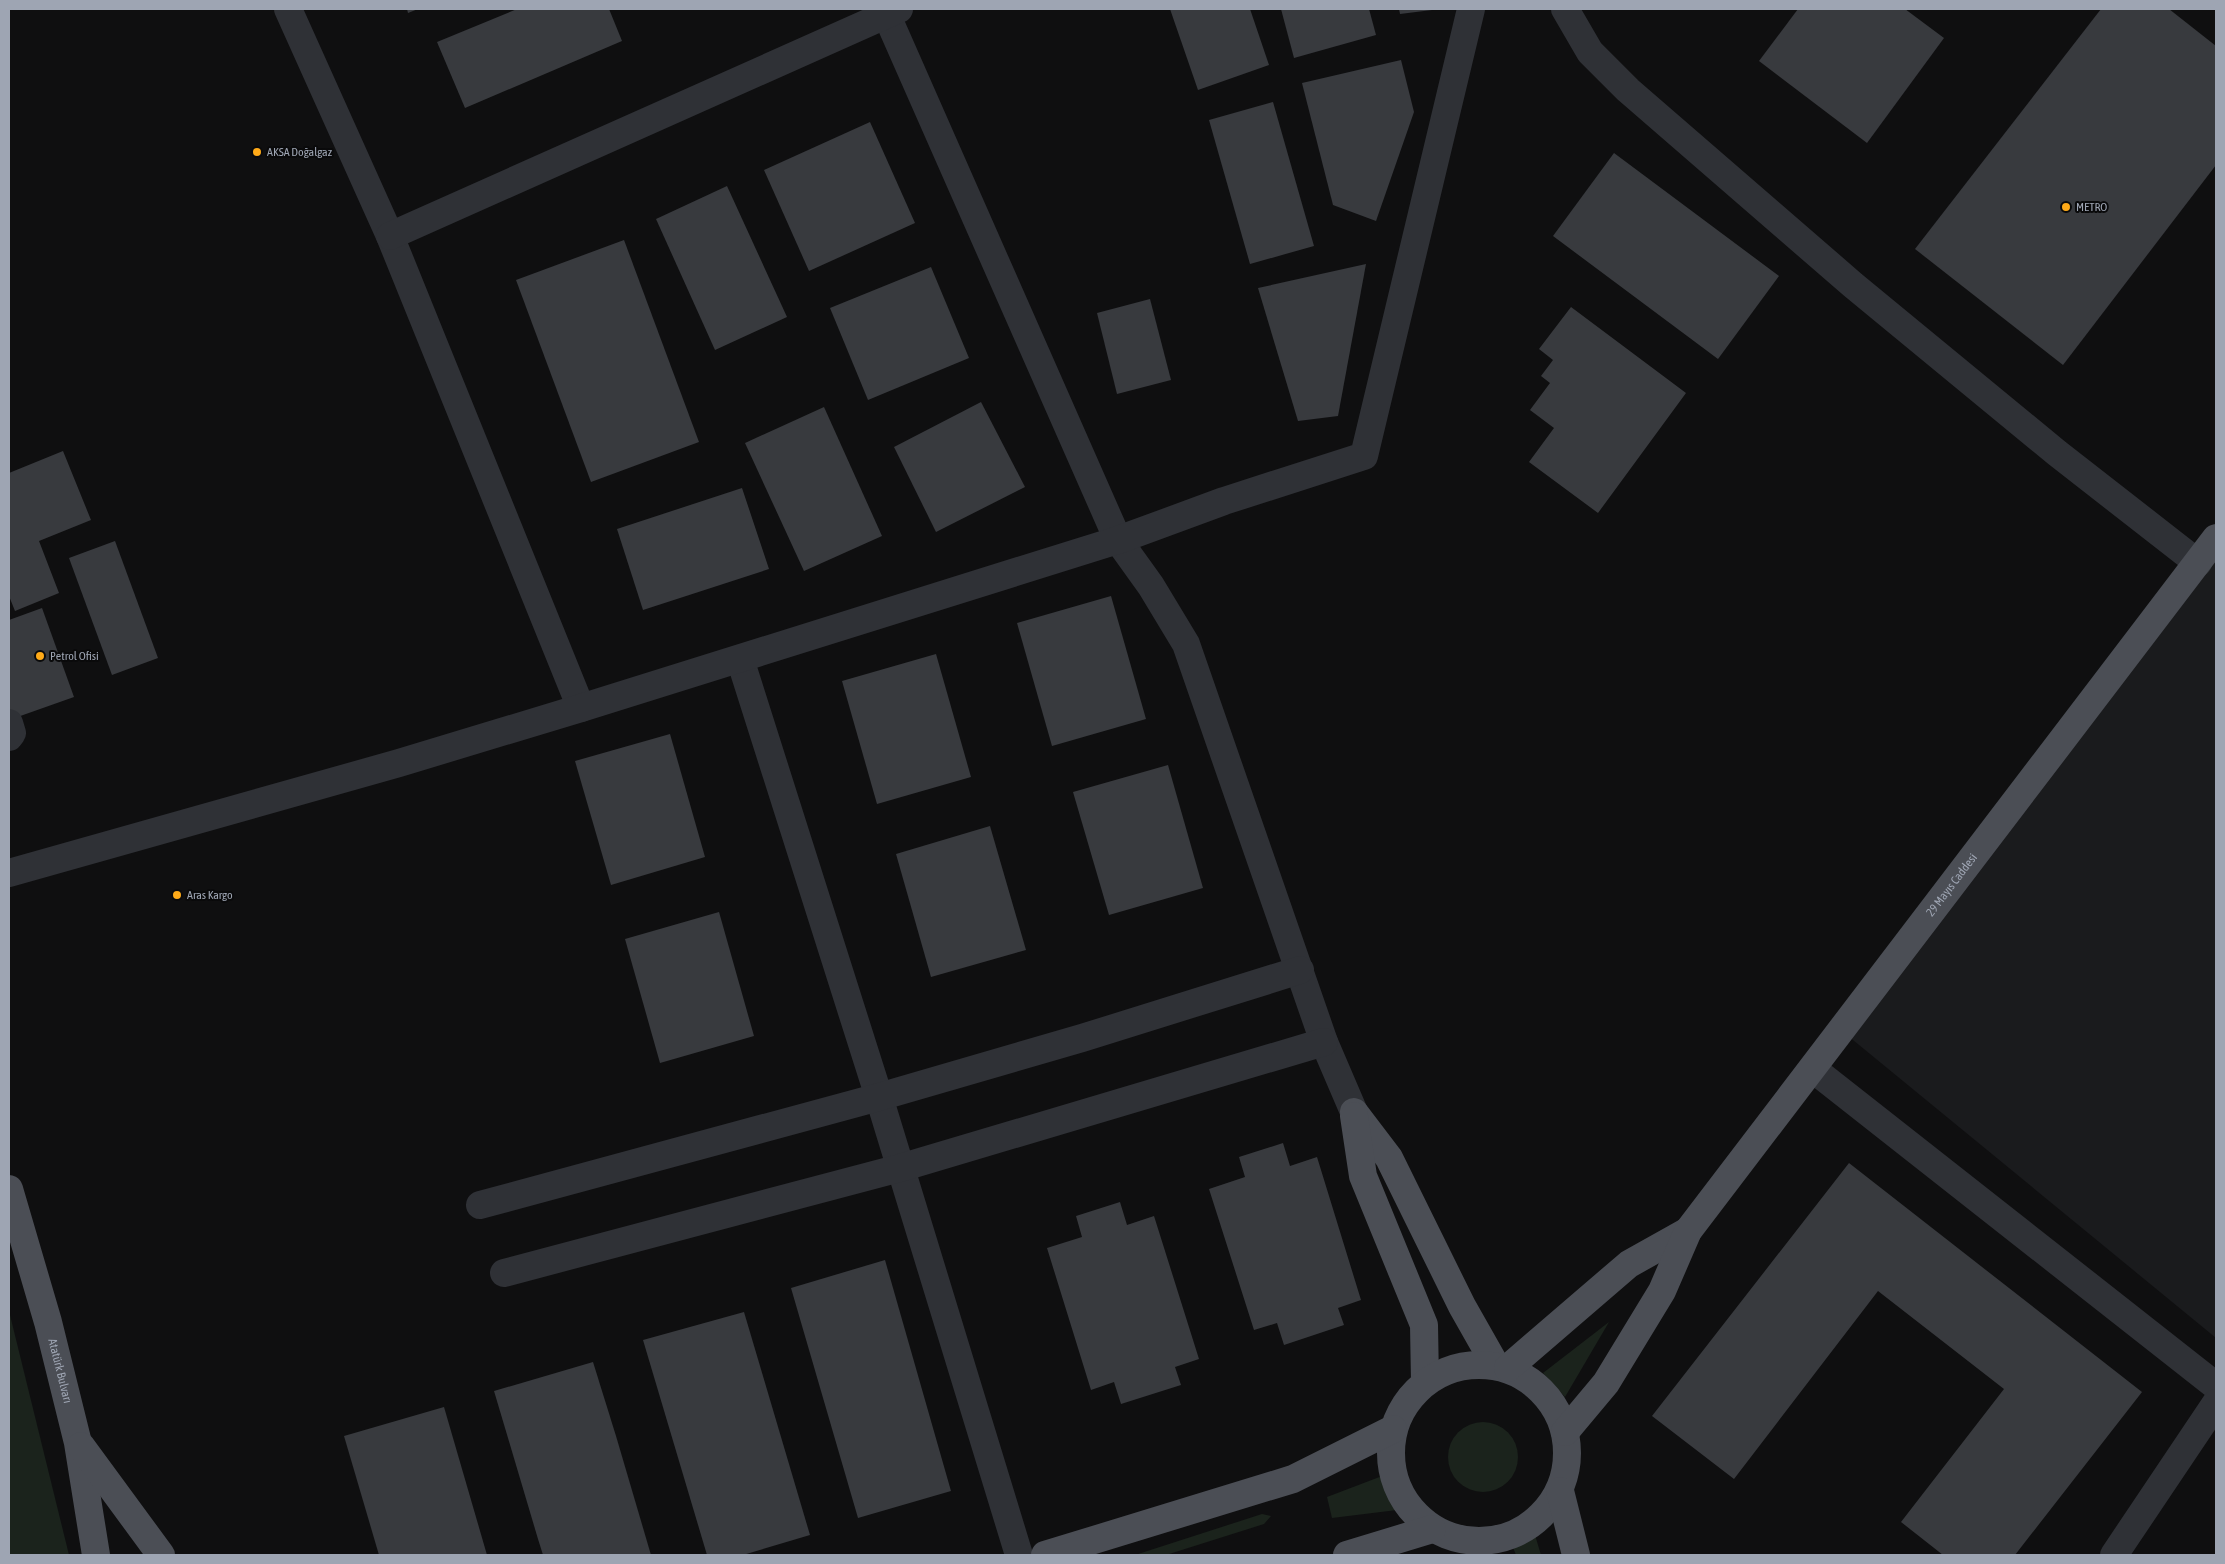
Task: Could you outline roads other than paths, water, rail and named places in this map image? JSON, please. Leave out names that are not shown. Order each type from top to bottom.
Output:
[{"type":"main road","name":"29 Mayıs Caddesi","points":[[1688,1231],[2216,538]]},
{"type":"main road","points":[[1354,1112],[1389,1158],[1462,1306],[1502,1367]]},
{"type":"main road","points":[[1354,1112],[1363,1176],[1424,1325],[1425,1382]]},
{"type":"main road","name":"Atatürk Bulvarı","points":[[9,1189],[48,1322],[78,1442],[96,1555]]},
{"type":"main road","points":[[1502,1367],[1628,1264],[1688,1231]]},
{"type":"main road","points":[[1565,1432],[1606,1383],[1662,1291],[1688,1231]]},
{"type":"main road","points":[[1479,1364],[1502,1367],[1534,1383],[1554,1405],[1565,1432],[1568,1462],[1560,1491],[1543,1515],[1519,1533],[1466,1548],[1432,1529],[1411,1510],[1396,1485],[1390,1457],[1393,1429],[1405,1402],[1425,1382],[1450,1368],[1479,1364]]},
{"type":"main road","points":[[1045,1555],[1293,1478],[1393,1429]]},
{"type":"main road","points":[[78,1442],[161,1555]]},
{"type":"main road","points":[[1560,1491],[1576,1555]]},
{"type":"main road","points":[[1347,1555],[1432,1529]]},
{"type":"street","points":[[288,9],[390,236],[581,708]]},
{"type":"street","points":[[9,874],[399,763],[740,659],[1118,540],[1224,501],[1364,456],[1471,9]]},
{"type":"street","points":[[1565,9],[1590,52],[1628,90],[1853,284],[2058,453],[2198,563]]},
{"type":"street","points":[[390,236],[890,11],[1118,540],[1151,586],[1186,644],[1324,1042],[1354,1112]]},
{"type":"street","points":[[740,659],[879,1097],[1019,1555]]},
{"type":"street","points":[[9,723],[12,733],[9,737]]},
{"type":"street","points":[[480,1205],[879,1097],[1082,1038],[1300,970]]},
{"type":"street","points":[[504,1273],[900,1168],[1324,1042]]},
{"type":"street","points":[[1813,1069],[2216,1386]]},
{"type":"street","points":[[2114,1555],[2216,1403]]},
{"type":"place","name":"AKSA Doğalgaz","points":[[257,152]]},
{"type":"place","name":"METRO","points":[[2066,207]]},
{"type":"place","name":"Petrol Ofisi","points":[[40,656]]},
{"type":"place","name":"Aras Kargo","points":[[177,895]]}]
